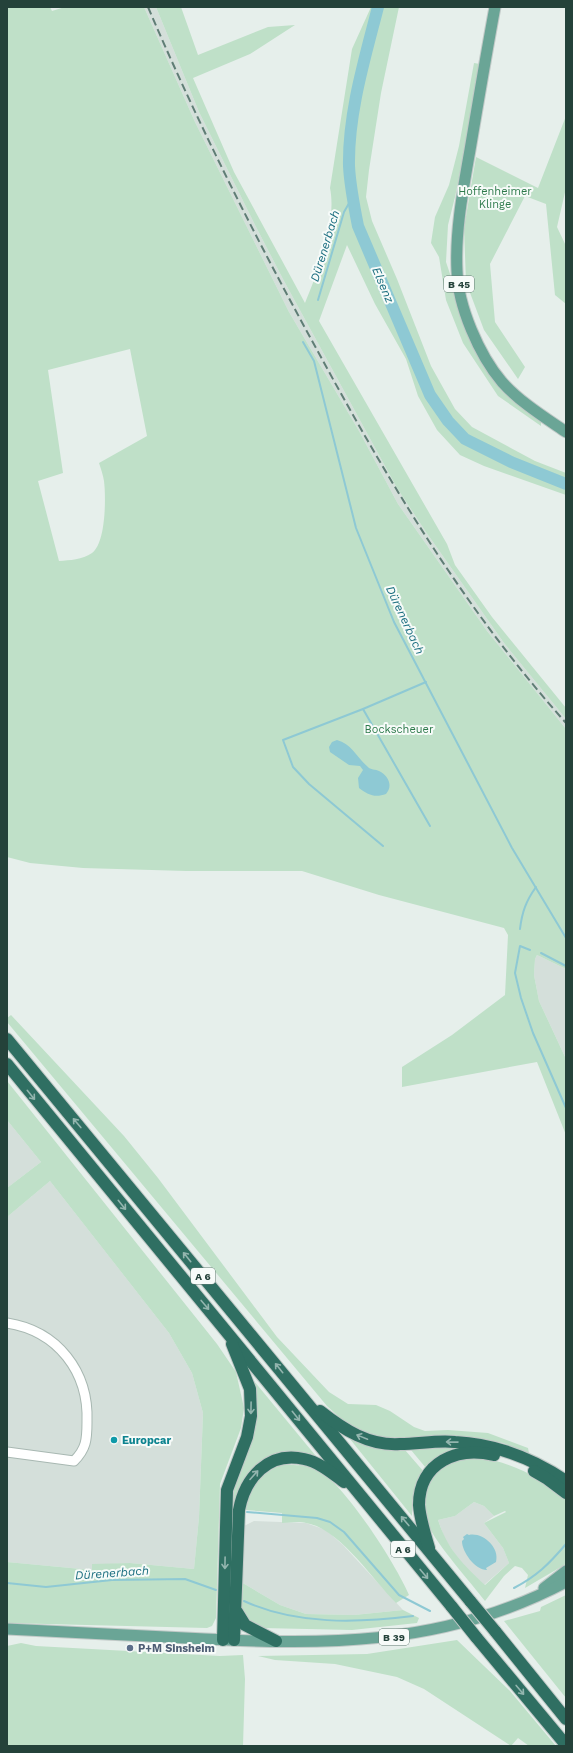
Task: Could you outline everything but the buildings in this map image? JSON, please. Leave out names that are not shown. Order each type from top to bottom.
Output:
[{"type":"highway","name":"A 6","points":[[7,1039],[304,1398],[566,1719]]},
{"type":"highway","name":"A 6","points":[[7,1064],[566,1745]]},
{"type":"highway","points":[[226,1332],[245,1375],[251,1400],[250,1426],[229,1480],[226,1510],[229,1640]]},
{"type":"highway","points":[[304,1398],[351,1433],[379,1443],[404,1444],[453,1441],[494,1447],[533,1461],[566,1481]]},
{"type":"highway","points":[[429,1551],[420,1505],[420,1496],[429,1474],[446,1458],[459,1454],[486,1453],[529,1469],[546,1478],[566,1493]]},
{"type":"highway","points":[[229,1640],[237,1612],[236,1574],[239,1510],[243,1491],[256,1473],[275,1461],[288,1458],[304,1459],[320,1465],[355,1489]]},
{"type":"highway","points":[[237,1612],[245,1625],[276,1641]]},
{"type":"main road","name":"B 45","points":[[494,7],[460,206],[457,272],[463,304],[473,333],[488,363],[502,382],[531,408],[566,432]]},
{"type":"main road","name":"B 39","points":[[529,1599],[566,1571]]},
{"type":"main road","name":"B 39","points":[[7,1629],[229,1640],[337,1642],[407,1635],[452,1625],[529,1599],[566,1582]]},
{"type":"main road","points":[[551,1590],[566,1588]]},
{"type":"street","points":[[7,1323],[24,1326],[48,1339],[66,1355],[75,1368],[84,1386],[88,1407],[87,1437],[82,1452],[74,1461],[7,1452]]},
{"type":"shaded area","points":[[144,7],[156,7],[199,112],[255,225],[397,488],[504,643],[566,719],[566,729],[487,631],[398,504],[359,431],[289,312],[195,122]]},
{"type":"shaded area","points":[[537,955],[566,969],[566,1059],[539,1001],[534,975],[535,959]]},
{"type":"shaded area","points":[[7,1120],[41,1162],[7,1188]]},
{"type":"shaded area","points":[[50,1181],[169,1333],[192,1373],[203,1413],[199,1517],[194,1569],[130,1563],[92,1565],[92,1570],[7,1562],[7,1217]]},
{"type":"shaded area","points":[[474,1502],[484,1506],[494,1516],[484,1523],[503,1548],[509,1563],[484,1585],[461,1563],[445,1539],[438,1520],[455,1516]]},
{"type":"shaded area","points":[[254,1521],[306,1523],[326,1530],[343,1545],[403,1610],[354,1615],[306,1614],[280,1605],[241,1582],[244,1526]]},
{"type":"green space","name":"Bockscheuer","points":[[7,7],[50,7],[52,11],[65,7],[144,7],[195,122],[289,312],[359,431],[398,504],[487,631],[566,729],[566,969],[537,955],[535,959],[534,975],[539,1001],[566,1059],[566,1135],[537,1062],[402,1087],[402,1067],[452,1035],[505,995],[508,935],[504,928],[379,895],[302,871],[186,871],[83,868],[30,863],[7,857]],"holes":[[[130,349],[147,436],[99,463],[103,474],[105,498],[104,519],[97,548],[92,553],[84,557],[59,561],[38,481],[63,473],[48,370]]]},
{"type":"green space","points":[[156,7],[181,7],[198,55],[268,27],[295,25],[250,54],[193,78],[234,172],[305,303],[320,262],[329,231],[331,216],[330,188],[352,49],[371,7],[399,7],[381,93],[369,170],[366,197],[372,221],[397,279],[431,366],[455,409],[472,427],[535,461],[566,473],[566,495],[484,466],[460,455],[437,430],[418,396],[406,359],[375,304],[347,245],[319,321],[447,544],[455,565],[492,617],[566,708],[566,719],[504,643],[397,488],[255,225],[199,112]]},
{"type":"green space","points":[[474,63],[480,64],[467,139],[448,225],[446,262],[475,348],[541,421],[541,426],[498,396],[463,343],[446,300],[439,257],[431,243],[435,217],[449,185],[459,146]]},
{"type":"green space","name":"Hoffenheimer Klinge","points":[[566,116],[566,188],[557,227],[566,246],[566,304],[555,295],[546,204],[525,196],[490,264],[495,322],[525,367],[518,379],[484,330],[466,282],[464,228],[476,157],[538,188]]},
{"type":"green space","points":[[11,1015],[124,1136],[158,1178],[277,1337],[329,1392],[348,1404],[376,1405],[390,1411],[414,1427],[425,1431],[448,1430],[488,1433],[528,1448],[529,1453],[503,1443],[474,1438],[373,1437],[349,1426],[327,1406],[7,1022],[7,1018]]},
{"type":"green space","points":[[7,1081],[217,1344],[236,1372],[244,1408],[241,1428],[220,1484],[216,1618],[212,1626],[207,1628],[7,1623],[7,1562],[92,1570],[92,1564],[130,1563],[194,1569],[199,1517],[203,1413],[192,1373],[169,1333],[50,1181],[7,1217],[7,1188],[41,1162],[7,1120]]},
{"type":"green space","points":[[249,1375],[320,1461],[264,1460],[246,1476],[234,1504],[232,1504],[235,1480],[251,1436]]},
{"type":"green space","points":[[350,1439],[377,1448],[405,1450],[424,1472],[412,1501],[412,1516]]},
{"type":"green space","points":[[435,1446],[471,1447],[426,1468],[411,1450]]},
{"type":"green space","points":[[477,1457],[514,1467],[535,1477],[566,1499],[566,1564],[525,1588],[528,1575],[522,1568],[515,1566],[504,1576],[485,1601],[442,1548],[428,1526],[424,1512],[425,1494],[434,1475],[450,1463]],"holes":[[[474,1502],[484,1506],[494,1516],[505,1511],[506,1512],[484,1523],[503,1548],[509,1563],[485,1585],[469,1570],[451,1548],[438,1520],[455,1516]]]},
{"type":"green space","points":[[280,1465],[312,1467],[327,1477],[340,1490],[354,1506],[368,1526],[393,1565],[409,1595],[396,1603],[343,1544],[331,1534],[318,1527],[303,1522],[282,1523],[282,1513],[246,1510],[246,1502],[252,1488],[261,1477]]},
{"type":"green space","points":[[241,1582],[280,1605],[306,1614],[354,1615],[403,1610],[419,1618],[417,1623],[352,1630],[262,1628],[254,1625],[248,1620],[242,1610],[240,1597]]},
{"type":"green space","points":[[566,1595],[566,1698],[504,1621],[540,1611],[541,1607]]},
{"type":"green space","points":[[457,1640],[510,1691],[556,1746],[529,1746],[518,1738],[511,1746],[424,1689],[397,1677],[335,1664],[275,1660],[258,1656],[367,1654]]},
{"type":"green space","points":[[21,1643],[36,1646],[220,1656],[243,1655],[245,1679],[243,1746],[7,1746],[7,1646]]},
{"type":"water","points":[[337,740],[347,745],[369,768],[378,770],[387,778],[389,781],[389,788],[386,794],[378,796],[372,795],[359,788],[358,778],[363,770],[360,766],[349,765],[330,752],[329,747],[332,742]]},
{"type":"water","points":[[467,1534],[484,1538],[493,1546],[497,1556],[496,1562],[486,1568],[487,1570],[474,1564],[464,1550],[462,1541],[464,1539],[463,1537]]},
{"type":"waterway","name":"Elsenz","points":[[378,7],[358,86],[349,146],[350,181],[358,226],[430,395],[448,421],[465,439],[511,462],[566,484]]},
{"type":"waterway","name":"Dürenerbach","points":[[318,300],[344,212],[352,198]]},
{"type":"waterway","name":"Dürenerbach","points":[[303,342],[314,361],[356,528],[394,622],[512,848],[566,938]]},
{"type":"waterway","points":[[383,846],[309,784],[293,767],[283,740],[363,709],[426,682]]},
{"type":"waterway","points":[[363,709],[430,826]]},
{"type":"waterway","name":"Dürenerbach","points":[[520,929],[525,907],[536,887]]},
{"type":"waterway","name":"Dürenerbach","points":[[530,950],[520,946],[515,973],[521,998],[533,1033],[566,1108]]},
{"type":"waterway","points":[[541,953],[566,966]]},
{"type":"waterway","points":[[247,1512],[317,1518],[330,1522],[344,1532],[399,1595],[430,1611]]},
{"type":"waterway","name":"Dürenerbach","points":[[514,1588],[542,1569],[566,1544]]},
{"type":"waterway","name":"Dürenerbach","points":[[7,1583],[46,1587],[112,1580],[185,1579],[216,1590]]},
{"type":"waterway","name":"Dürenerbach","points":[[244,1601],[264,1609],[284,1614],[327,1620],[349,1621],[413,1616]]},
{"type":"railway","points":[[148,7],[207,137],[249,222],[293,306],[371,447],[430,543],[461,590],[529,680],[566,723]]},
{"type":"place","name":"Europcar","points":[[114,1440]]},
{"type":"place","name":"P+M Sinsheim","points":[[130,1648]]}]
